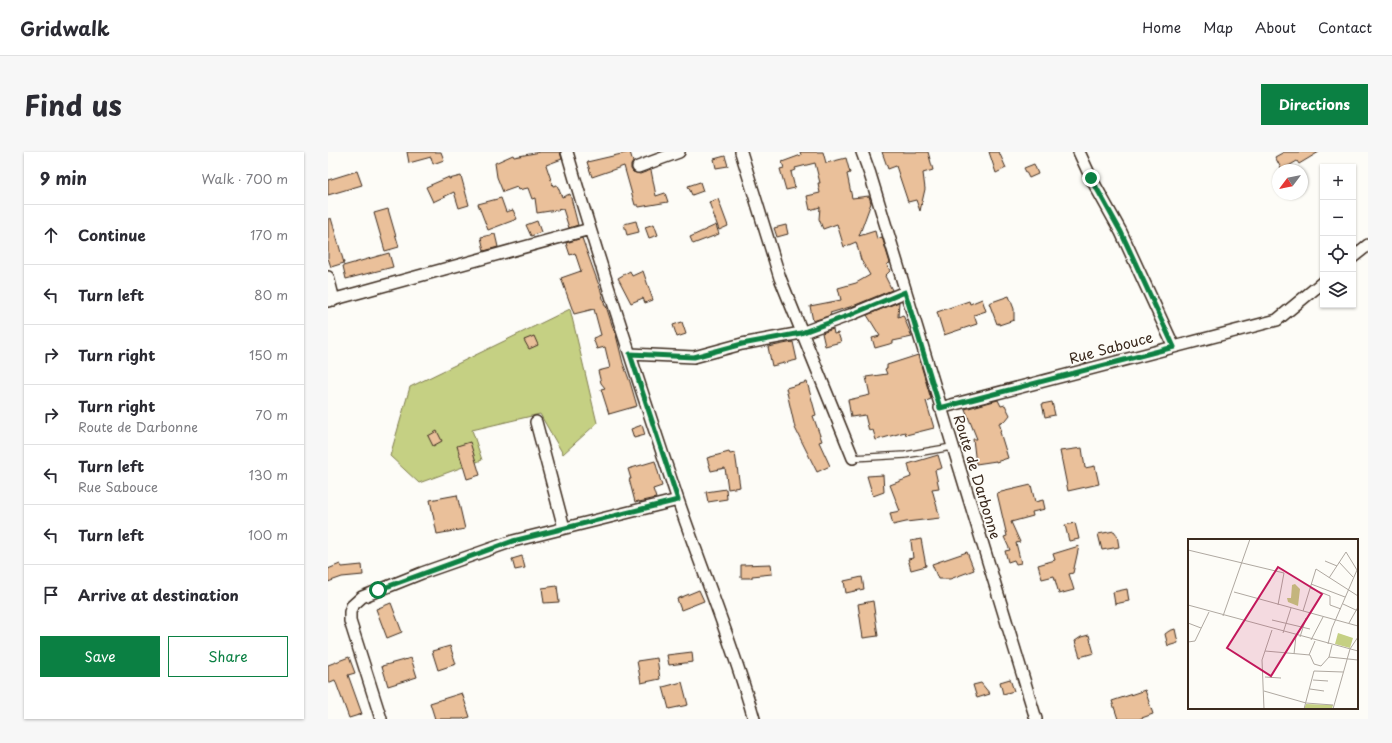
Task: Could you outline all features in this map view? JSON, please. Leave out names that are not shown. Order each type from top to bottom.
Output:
[{"type":"street","points":[[567,152],[590,229],[678,500],[742,677],[754,719]]},
{"type":"street","points":[[638,167],[678,152]]},
{"type":"street","points":[[741,152],[780,278],[801,333],[853,458]]},
{"type":"street","name":"Route de Darbonne","points":[[862,152],[1036,719]]},
{"type":"street","points":[[1079,152],[1091,178],[1121,232],[1174,347]]},
{"type":"street","points":[[328,277],[331,301],[590,229]]},
{"type":"street","points":[[1356,255],[1368,245]]},
{"type":"street","name":"Rue Sabouce","points":[[940,408],[1277,320],[1320,284]]},
{"type":"street","points":[[630,354],[694,357],[742,344],[801,333],[850,315],[905,292]]},
{"type":"street","points":[[536,422],[564,528]]},
{"type":"street","points":[[381,719],[350,621],[350,612],[356,601],[366,595],[414,576],[513,541],[678,500]]},
{"type":"lane","points":[[853,458],[905,455],[952,446]]},
{"type":"green space","points":[[570,309],[597,423],[563,454],[540,414],[472,430],[482,460],[419,483],[390,456],[410,387]]},
{"type":"building","points":[[407,152],[441,152],[444,160],[433,164],[431,157],[409,163]]},
{"type":"building","points":[[540,152],[560,152],[562,159],[546,165],[553,186],[557,185],[562,197],[570,194],[578,225],[569,228],[563,209],[537,213],[535,198],[532,199],[528,188],[518,190],[517,187],[503,192],[497,177],[495,163],[513,155],[514,157]]},
{"type":"building","points":[[630,152],[633,162],[631,169],[633,172],[640,174],[651,170],[656,196],[665,193],[668,202],[639,207],[638,205],[635,205],[624,166],[592,177],[587,162]]},
{"type":"building","points":[[800,152],[823,152],[826,163],[846,158],[850,173],[847,174],[852,198],[869,196],[871,203],[859,236],[875,231],[877,239],[882,237],[890,263],[887,264],[890,271],[885,276],[892,290],[853,306],[830,313],[831,315],[813,321],[810,306],[841,300],[838,288],[856,283],[870,275],[861,260],[856,242],[844,247],[837,224],[823,229],[819,219],[820,207],[810,210],[807,196],[820,193],[818,183],[820,183],[815,163],[795,168],[796,170],[791,172],[795,188],[786,190],[780,169],[784,168],[782,162],[801,155]]},
{"type":"building","points":[[882,152],[928,152],[933,170],[923,173],[925,189],[920,211],[916,200],[908,202],[896,166],[888,169]]},
{"type":"building","points":[[989,152],[999,152],[1006,168],[996,173]]},
{"type":"building","points":[[1284,152],[1319,152],[1299,164],[1297,161],[1292,164],[1279,164],[1275,157]]},
{"type":"building","points":[[725,156],[728,166],[716,168],[714,159]]},
{"type":"building","points":[[1034,164],[1038,174],[1029,178],[1024,168]]},
{"type":"building","points":[[357,171],[362,185],[328,195],[328,180]]},
{"type":"building","points":[[461,176],[469,205],[459,208],[454,192],[433,202],[426,187],[449,177],[449,179]]},
{"type":"building","points":[[700,182],[703,191],[692,195],[688,186]]},
{"type":"building","points":[[501,198],[506,212],[513,210],[517,219],[488,230],[478,204]]},
{"type":"building","points":[[718,199],[728,226],[719,230],[709,202]]},
{"type":"building","points":[[388,209],[399,247],[385,251],[374,213]]},
{"type":"building","points":[[331,218],[344,263],[331,267],[328,258],[328,219]]},
{"type":"building","points":[[537,221],[541,232],[531,236],[526,225]]},
{"type":"building","points":[[636,221],[639,232],[627,235],[624,224]]},
{"type":"building","points":[[654,224],[658,235],[649,238],[645,227]]},
{"type":"building","points":[[716,225],[719,234],[693,244],[690,237]]},
{"type":"building","points":[[786,225],[788,234],[777,237],[774,228]]},
{"type":"building","points":[[495,234],[498,247],[484,251],[481,237]]},
{"type":"building","points":[[582,238],[615,331],[623,363],[637,406],[609,414],[601,389],[605,388],[601,383],[598,371],[610,368],[605,347],[597,349],[593,338],[601,335],[594,309],[574,314],[561,278],[581,271],[575,253],[570,255],[566,243]]},
{"type":"building","points":[[389,253],[393,267],[346,279],[343,266]]},
{"type":"building","points":[[630,271],[632,276],[643,271],[653,300],[645,303],[643,298],[631,303],[618,278]]},
{"type":"building","points":[[1009,296],[1014,309],[1014,320],[999,325],[999,323],[997,324],[989,303]]},
{"type":"building","points":[[982,299],[986,311],[974,315],[977,324],[944,335],[937,312],[969,301],[970,304]]},
{"type":"building","points":[[899,302],[898,317],[903,315],[912,337],[893,341],[893,343],[875,348],[872,338],[880,336],[867,315]]},
{"type":"building","points":[[682,322],[686,334],[677,337],[673,325]]},
{"type":"building","points":[[833,329],[834,334],[838,333],[841,342],[825,346],[822,333]]},
{"type":"building","points":[[534,336],[538,345],[529,349],[524,340]]},
{"type":"building","points":[[793,342],[797,360],[772,366],[768,347]]},
{"type":"building","points":[[918,355],[931,399],[926,401],[934,428],[906,435],[905,432],[876,440],[873,430],[869,431],[865,415],[851,417],[848,400],[870,395],[866,377],[887,374],[885,369],[887,368],[887,365]]},
{"type":"building","points":[[807,382],[816,415],[813,416],[822,441],[819,442],[830,466],[817,472],[795,428],[786,388]]},
{"type":"building","points":[[998,400],[1001,406],[1005,405],[1010,415],[1006,420],[999,423],[1001,429],[1000,432],[1008,458],[996,462],[976,464],[973,439],[977,439],[965,409]]},
{"type":"building","points":[[1052,402],[1055,415],[1045,417],[1042,404]]},
{"type":"building","points":[[642,425],[645,435],[634,438],[631,429]]},
{"type":"building","points":[[437,431],[442,441],[433,446],[428,436]]},
{"type":"building","points":[[470,442],[480,475],[467,479],[457,446]]},
{"type":"building","points":[[1082,448],[1085,468],[1095,466],[1099,484],[1068,491],[1060,451]]},
{"type":"building","points":[[729,452],[730,454],[735,453],[740,487],[728,489],[725,468],[711,471],[707,458]]},
{"type":"building","points":[[938,455],[942,468],[935,470],[939,488],[932,489],[940,518],[893,525],[890,513],[900,511],[890,485],[911,477],[908,464]]},
{"type":"building","points":[[655,461],[662,486],[653,489],[656,498],[635,502],[628,469]]},
{"type":"building","points":[[883,475],[884,492],[873,496],[867,476]]},
{"type":"building","points":[[1031,485],[1035,502],[1043,500],[1045,509],[1032,512],[1033,516],[1011,522],[1020,542],[1016,543],[1021,563],[1016,564],[1014,560],[1008,562],[1005,551],[1010,550],[1004,537],[1007,536],[997,493]]},
{"type":"building","points":[[726,489],[727,499],[708,502],[706,492]]},
{"type":"building","points":[[457,495],[465,529],[437,534],[430,500]]},
{"type":"building","points":[[1075,523],[1079,539],[1069,541],[1065,525]]},
{"type":"building","points":[[1114,531],[1117,535],[1119,547],[1102,550],[1098,534]]},
{"type":"building","points":[[921,539],[926,566],[911,570],[908,559],[913,558],[911,541]]},
{"type":"building","points":[[1079,546],[1073,573],[1069,574],[1074,590],[1059,594],[1054,576],[1042,579],[1038,565],[1055,560],[1053,554]]},
{"type":"building","points":[[967,552],[974,570],[950,579],[938,579],[932,564]]},
{"type":"building","points":[[522,556],[525,568],[515,570],[512,559]]},
{"type":"building","points":[[340,564],[342,567],[362,565],[363,575],[342,577],[328,582],[328,569]]},
{"type":"building","points":[[771,564],[772,574],[752,576],[752,578],[741,578],[741,565]]},
{"type":"building","points":[[862,577],[864,589],[846,593],[844,581]]},
{"type":"building","points":[[557,586],[559,602],[544,603],[542,588]]},
{"type":"building","points":[[1127,589],[1129,601],[1115,604],[1113,592]]},
{"type":"building","points":[[699,590],[704,601],[681,610],[677,599]]},
{"type":"building","points":[[873,601],[878,636],[863,638],[858,604]]},
{"type":"building","points":[[391,603],[402,632],[387,638],[376,609]]},
{"type":"building","points":[[1175,629],[1178,643],[1168,646],[1165,634]]},
{"type":"building","points":[[1089,635],[1094,653],[1080,657],[1075,641],[1081,637]]},
{"type":"building","points":[[450,646],[456,664],[438,670],[432,651]]},
{"type":"building","points":[[692,652],[693,662],[669,665],[667,655]]},
{"type":"building","points":[[349,657],[355,673],[348,675],[362,714],[349,718],[335,680],[328,683],[328,665]]},
{"type":"building","points":[[411,658],[417,677],[388,686],[382,666]]},
{"type":"building","points":[[657,658],[660,679],[641,683],[637,661]]},
{"type":"building","points":[[1010,679],[1014,691],[1003,694],[1000,682]]},
{"type":"building","points":[[682,682],[688,705],[669,709],[663,687]]},
{"type":"building","points":[[981,683],[990,694],[977,698],[973,685]]},
{"type":"building","points":[[1145,690],[1153,714],[1139,719],[1118,719],[1112,701]]},
{"type":"building","points":[[462,693],[470,717],[462,719],[435,719],[430,703]]},
{"type":"route","points":[[378,590],[513,541],[678,500],[630,354],[694,357],[742,344],[801,333],[850,315],[905,292],[940,408],[1174,347],[1121,232],[1091,178]]}]
